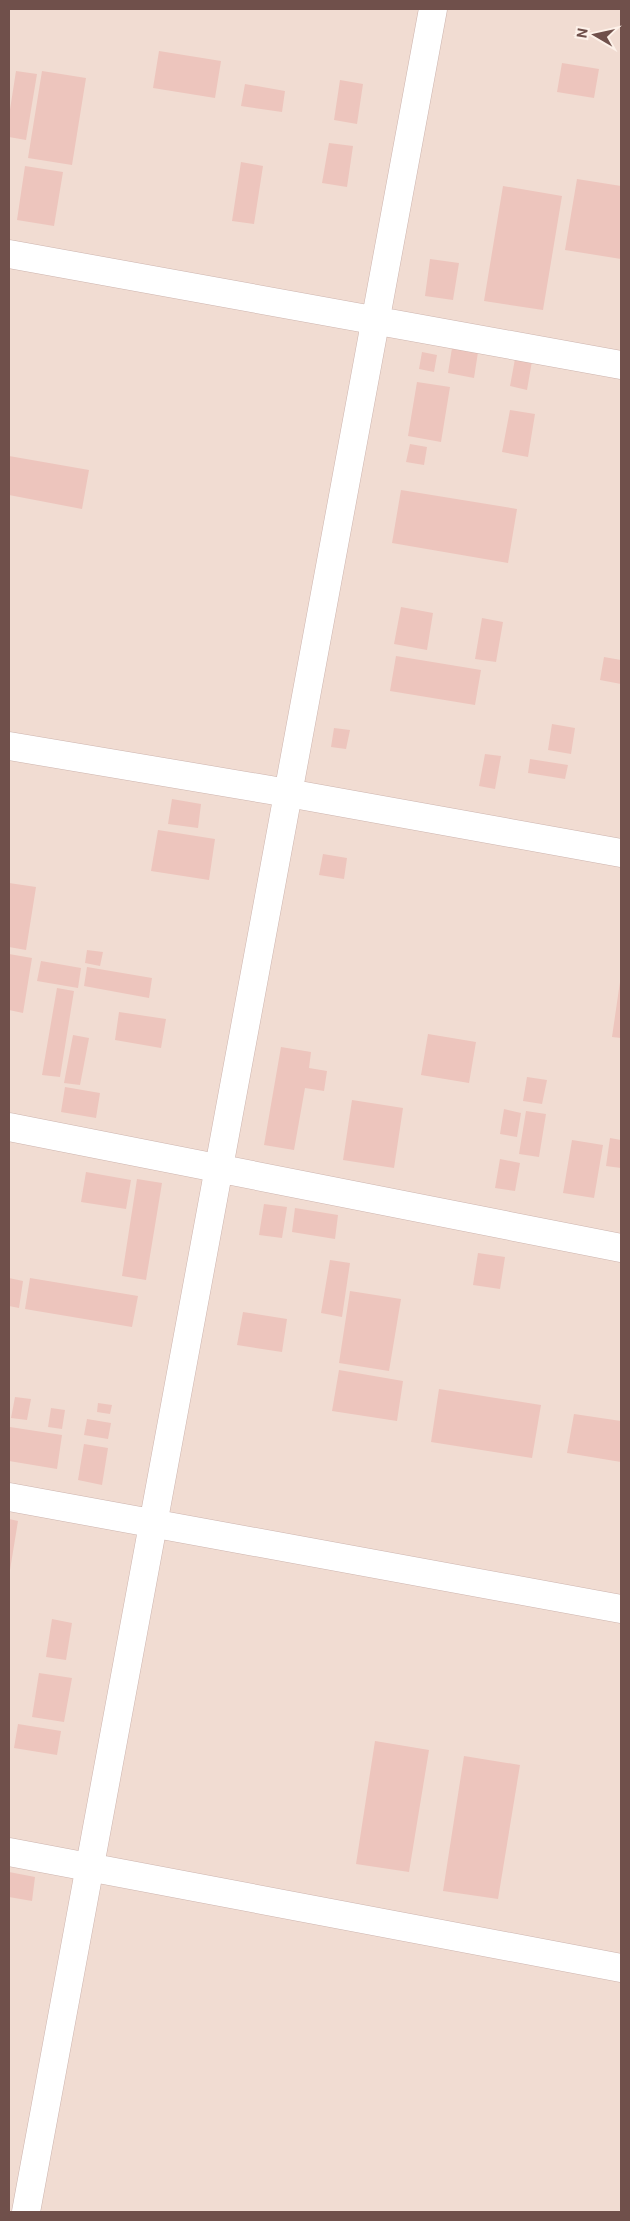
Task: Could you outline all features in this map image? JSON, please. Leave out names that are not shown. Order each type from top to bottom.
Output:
[{"type":"street","points":[[9,2209],[26,2212],[433,9]]},
{"type":"street","points":[[9,254],[621,365]]},
{"type":"street","points":[[9,746],[288,793],[621,853]]},
{"type":"street","points":[[9,1127],[621,1248]]},
{"type":"street","points":[[9,1497],[621,1610]]},
{"type":"street","points":[[9,1852],[621,1968]]},
{"type":"shaded area","points":[[9,9],[621,9],[621,2212],[9,2212]]},
{"type":"building","points":[[159,51],[221,61],[215,98],[153,88]]},
{"type":"building","points":[[562,63],[599,69],[594,98],[557,92]]},
{"type":"building","points":[[16,71],[37,74],[26,140],[9,137],[9,116]]},
{"type":"building","points":[[42,71],[86,78],[72,165],[28,158]]},
{"type":"building","points":[[340,80],[363,84],[357,124],[334,120]]},
{"type":"building","points":[[245,84],[285,91],[282,112],[241,106]]},
{"type":"building","points":[[329,143],[353,146],[347,187],[322,183]]},
{"type":"building","points":[[241,162],[263,166],[254,224],[232,221]]},
{"type":"building","points":[[25,166],[63,172],[54,226],[17,220]]},
{"type":"building","points":[[577,179],[621,186],[621,259],[565,250]]},
{"type":"building","points":[[503,186],[562,196],[543,310],[484,301]]},
{"type":"building","points":[[430,259],[459,263],[453,300],[425,296]]},
{"type":"building","points":[[452,348],[478,352],[474,378],[448,373]]},
{"type":"building","points":[[422,352],[437,355],[434,372],[419,369]]},
{"type":"building","points":[[515,359],[532,361],[527,390],[510,386]]},
{"type":"building","points":[[417,382],[450,387],[441,442],[408,436]]},
{"type":"building","points":[[510,410],[535,414],[528,457],[502,452]]},
{"type":"building","points":[[410,444],[427,447],[424,465],[406,462]]},
{"type":"building","points":[[9,456],[89,470],[82,509],[9,495]]},
{"type":"building","points":[[401,490],[517,509],[508,563],[392,543]]},
{"type":"building","points":[[401,607],[433,613],[427,650],[394,644]]},
{"type":"building","points":[[482,618],[503,622],[496,662],[475,659]]},
{"type":"building","points":[[396,656],[481,670],[475,705],[390,691]]},
{"type":"building","points":[[604,657],[621,660],[621,684],[600,680]]},
{"type":"building","points":[[552,724],[575,728],[571,754],[548,750]]},
{"type":"building","points":[[334,728],[350,730],[346,749],[331,747]]},
{"type":"building","points":[[485,754],[501,756],[495,789],[479,786]]},
{"type":"building","points":[[530,759],[568,765],[565,779],[528,773]]},
{"type":"building","points":[[172,799],[201,804],[198,828],[168,824]]},
{"type":"building","points":[[158,830],[215,839],[209,880],[151,871]]},
{"type":"building","points":[[323,854],[347,858],[344,879],[319,875]]},
{"type":"building","points":[[9,883],[36,887],[26,950],[9,947]]},
{"type":"building","points":[[87,950],[103,952],[100,966],[85,963]]},
{"type":"building","points":[[9,954],[32,958],[23,1013],[9,1010]]},
{"type":"building","points":[[41,961],[81,968],[78,988],[37,981]]},
{"type":"building","points":[[87,967],[152,978],[149,998],[84,986]]},
{"type":"building","points":[[621,982],[621,1038],[612,1037]]},
{"type":"building","points":[[57,988],[74,991],[60,1077],[42,1075]]},
{"type":"building","points":[[119,1012],[166,1019],[161,1048],[115,1040]]},
{"type":"building","points":[[428,1034],[476,1042],[469,1083],[421,1075]]},
{"type":"building","points":[[73,1035],[89,1038],[80,1085],[64,1083]]},
{"type":"building","points":[[281,1047],[311,1052],[309,1068],[327,1071],[324,1091],[305,1088],[294,1150],[264,1145]]},
{"type":"building","points":[[527,1077],[547,1080],[542,1104],[523,1101]]},
{"type":"building","points":[[65,1087],[100,1093],[96,1118],[61,1112]]},
{"type":"building","points":[[352,1100],[403,1108],[394,1168],[343,1160]]},
{"type":"building","points":[[504,1109],[521,1113],[517,1137],[500,1134]]},
{"type":"building","points":[[526,1111],[546,1114],[539,1157],[519,1154]]},
{"type":"building","points":[[610,1138],[621,1140],[621,1168],[606,1166]]},
{"type":"building","points":[[572,1140],[603,1145],[594,1198],[563,1193]]},
{"type":"building","points":[[500,1159],[520,1163],[515,1191],[495,1188]]},
{"type":"building","points":[[86,1172],[131,1180],[126,1209],[81,1202]]},
{"type":"building","points":[[137,1179],[162,1183],[146,1280],[122,1276]]},
{"type":"building","points":[[264,1204],[287,1207],[282,1238],[259,1235]]},
{"type":"building","points":[[295,1208],[338,1215],[335,1239],[292,1232]]},
{"type":"building","points":[[478,1253],[505,1257],[500,1289],[473,1285]]},
{"type":"building","points":[[330,1260],[350,1263],[342,1317],[321,1313]]},
{"type":"building","points":[[9,1278],[23,1281],[19,1308],[9,1306]]},
{"type":"building","points":[[30,1278],[138,1296],[132,1327],[25,1309]]},
{"type":"building","points":[[350,1291],[401,1299],[389,1371],[339,1363]]},
{"type":"building","points":[[243,1312],[287,1319],[282,1352],[237,1345]]},
{"type":"building","points":[[339,1370],[403,1381],[397,1421],[332,1411]]},
{"type":"building","points":[[439,1389],[541,1405],[532,1458],[431,1442]]},
{"type":"building","points":[[15,1397],[31,1399],[27,1420],[11,1418]]},
{"type":"building","points":[[98,1403],[112,1405],[110,1414],[97,1412]]},
{"type":"building","points":[[51,1408],[65,1410],[62,1429],[48,1427]]},
{"type":"building","points":[[574,1414],[621,1421],[621,1462],[567,1453]]},
{"type":"building","points":[[87,1419],[111,1423],[108,1439],[84,1435]]},
{"type":"building","points":[[10,1427],[62,1435],[57,1469],[9,1461]]},
{"type":"building","points":[[84,1444],[108,1448],[102,1485],[78,1480]]},
{"type":"building","points":[[9,1519],[18,1521],[10,1570],[9,1570]]},
{"type":"building","points":[[52,1619],[72,1623],[66,1660],[46,1657]]},
{"type":"building","points":[[39,1673],[72,1678],[64,1722],[32,1717]]},
{"type":"building","points":[[18,1724],[61,1731],[57,1755],[14,1748]]},
{"type":"building","points":[[375,1741],[429,1750],[409,1872],[356,1864]]},
{"type":"building","points":[[464,1756],[520,1765],[498,1899],[443,1891]]},
{"type":"building","points":[[9,1872],[35,1877],[32,1901],[9,1897]]}]
